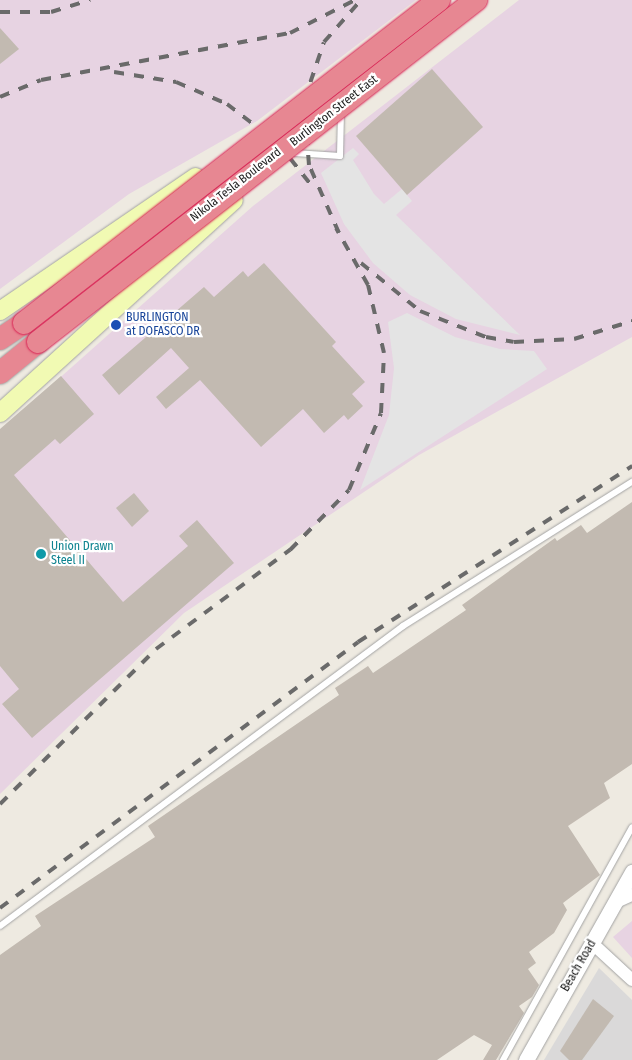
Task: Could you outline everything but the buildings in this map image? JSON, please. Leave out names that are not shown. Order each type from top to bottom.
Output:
[{"type":"highway","name":"Nikola Tesla Boulevard","points":[[0,340],[439,0]]},
{"type":"highway","name":"Nikola Tesla Boulevard","points":[[0,373],[476,0]]},
{"type":"main road","name":"Burlington Street East","points":[[0,311],[97,243],[270,128],[444,0]]},
{"type":"main road","name":"Burlington Street East","points":[[0,413],[137,290],[274,161],[476,0]]},
{"type":"street","name":"Beach Road","points":[[526,1060],[632,872]]},
{"type":"street","points":[[616,902],[632,895]]},
{"type":"street","points":[[592,944],[632,980]]},
{"type":"lane","points":[[274,161],[308,150],[340,156],[339,130],[345,103]]},
{"type":"lane","points":[[97,243],[114,263]]},
{"type":"lane","points":[[120,270],[137,290]]},
{"type":"lane","points":[[0,926],[403,626],[632,482]]},
{"type":"lane","points":[[503,1060],[632,827]]},
{"type":"shaded area","points":[[0,0],[416,0],[257,121],[129,194],[0,289]]},
{"type":"shaded area","points":[[519,0],[632,0],[632,337],[419,455],[184,613],[0,794],[0,431],[253,206]]},
{"type":"shaded area","points":[[353,148],[359,154],[353,160],[374,194],[384,204],[402,189],[412,201],[396,215],[520,335],[456,319],[410,295],[373,263],[344,224],[321,173]]},
{"type":"shaded area","points":[[407,313],[455,337],[500,349],[534,351],[547,369],[360,490],[389,415],[394,368],[388,322]]},
{"type":"shaded area","points":[[632,921],[632,958],[613,937]]},
{"type":"shaded area","points":[[599,968],[632,1000],[632,1060],[544,1060]]},
{"type":"railway","points":[[0,12],[51,12],[90,0]]},
{"type":"railway","points":[[0,97],[41,80],[290,33],[355,0]]},
{"type":"railway","points":[[339,233],[309,165],[304,101],[324,42],[361,0]]},
{"type":"railway","points":[[114,72],[176,82],[227,104],[278,143],[312,186]]},
{"type":"railway","points":[[0,804],[156,649],[290,550],[349,490],[381,413],[384,353],[368,285],[336,228]]},
{"type":"railway","points":[[361,263],[420,311],[486,337],[514,342],[574,339],[632,321]]},
{"type":"railway","points":[[0,908],[358,642],[632,466]]},
{"type":"place","name":"BURLINGTON at DOFASCO DR","points":[[116,325]]},
{"type":"place","name":"Union Drawn Steel II","points":[[41,554]]}]
